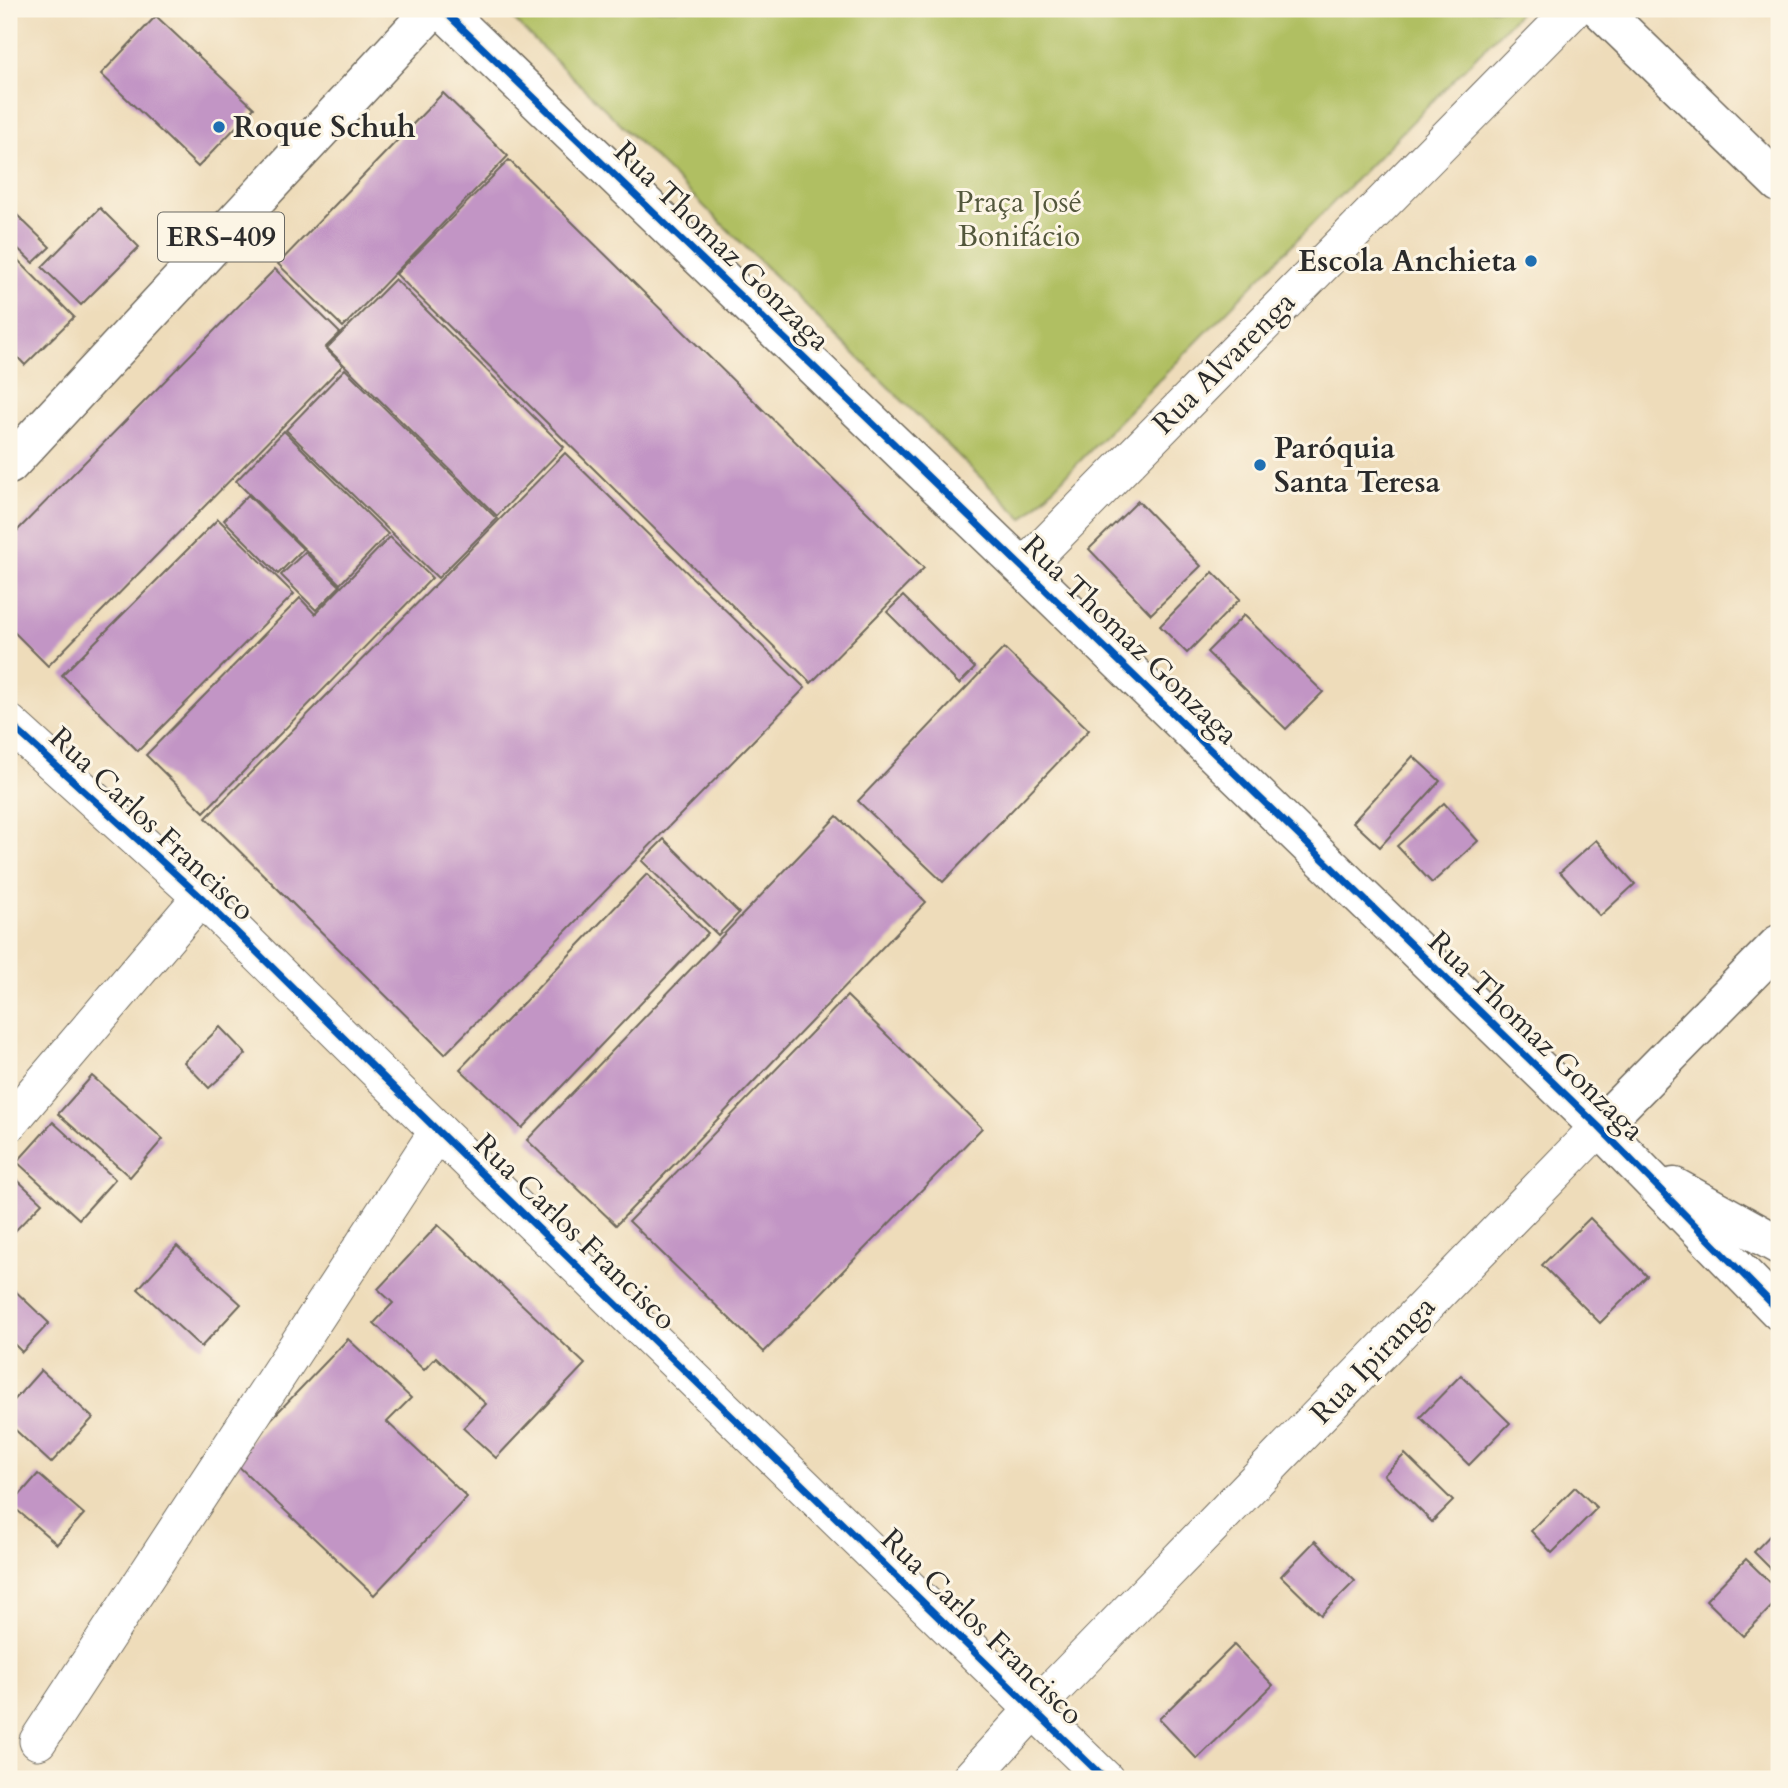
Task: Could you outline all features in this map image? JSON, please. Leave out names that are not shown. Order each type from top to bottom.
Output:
[{"type":"street","name":"ERS-409","points":[[9,465],[433,9]]},
{"type":"street","name":"Rua Thomaz Gonzaga","points":[[442,9],[1599,1128],[1779,1311]]},
{"type":"street","name":"Rua Alvarenga","points":[[1023,568],[1574,9]]},
{"type":"street","points":[[1600,9],[1779,183]]},
{"type":"street","name":"Rua Carlos Francisco","points":[[9,723],[201,897],[1105,1779]]},
{"type":"street","points":[[9,1122],[201,897]]},
{"type":"street","name":"Rua Ipiranga","points":[[970,1779],[1034,1709],[1779,944]]},
{"type":"street","points":[[38,1741],[438,1131]]},
{"type":"street","points":[[1639,1169],[1779,1245]]},
{"type":"green space","name":"Praça José Bonifácio","points":[[524,9],[1523,9],[1023,519],[513,19]]},
{"type":"building","points":[[156,16],[254,108],[198,167],[101,74]]},
{"type":"building","points":[[443,93],[508,156],[343,327],[278,264]]},
{"type":"building","points":[[509,160],[924,568],[811,683],[396,274]]},
{"type":"building","points":[[100,208],[139,247],[81,305],[42,267]]},
{"type":"building","points":[[15,213],[50,247],[33,263],[9,240],[9,220]]},
{"type":"building","points":[[9,251],[74,317],[25,365],[9,348]]},
{"type":"building","points":[[275,269],[340,333],[325,348],[343,365],[48,666],[9,627],[9,539]]},
{"type":"building","points":[[395,279],[564,447],[497,516],[327,348]]},
{"type":"building","points":[[345,369],[497,519],[438,578],[286,430]]},
{"type":"building","points":[[284,431],[388,534],[340,584],[236,481]]},
{"type":"building","points":[[565,453],[805,688],[445,1054],[206,818]]},
{"type":"building","points":[[248,495],[303,549],[278,574],[224,520]]},
{"type":"building","points":[[1138,501],[1201,566],[1151,614],[1089,549]]},
{"type":"building","points":[[218,519],[294,594],[138,751],[62,675]]},
{"type":"building","points":[[390,537],[432,578],[204,812],[146,755],[300,598],[315,614]]},
{"type":"building","points":[[305,552],[340,586],[316,610],[281,575]]},
{"type":"building","points":[[1213,572],[1240,599],[1187,653],[1160,626]]},
{"type":"building","points":[[903,596],[975,668],[959,684],[887,612]]},
{"type":"building","points":[[1244,615],[1323,692],[1286,729],[1207,652]]},
{"type":"building","points":[[1004,648],[1089,730],[943,882],[858,801]]},
{"type":"building","points":[[1413,756],[1440,781],[1380,847],[1353,822]]},
{"type":"building","points":[[1444,803],[1478,841],[1432,883],[1397,846]]},
{"type":"building","points":[[837,816],[926,902],[616,1225],[527,1140]]},
{"type":"building","points":[[664,839],[739,913],[718,935],[642,861]]},
{"type":"building","points":[[1596,840],[1635,884],[1600,916],[1560,872]]},
{"type":"building","points":[[647,874],[708,933],[522,1128],[460,1069]]},
{"type":"building","points":[[847,996],[982,1128],[764,1352],[629,1221]]},
{"type":"building","points":[[220,1027],[246,1054],[209,1088],[184,1062]]},
{"type":"building","points":[[92,1076],[163,1139],[130,1177],[58,1114]]},
{"type":"building","points":[[53,1122],[115,1179],[79,1219],[17,1162]]},
{"type":"building","points":[[12,1175],[42,1203],[14,1232],[9,1226],[9,1178]]},
{"type":"building","points":[[1590,1218],[1647,1276],[1600,1323],[1542,1265]]},
{"type":"building","points":[[438,1225],[585,1364],[496,1458],[463,1428],[486,1404],[436,1357],[424,1370],[374,1323],[393,1303],[378,1289]]},
{"type":"building","points":[[177,1246],[241,1304],[201,1347],[138,1289]]},
{"type":"building","points":[[9,1285],[49,1323],[22,1352],[9,1339]]},
{"type":"building","points":[[348,1339],[411,1398],[387,1422],[467,1497],[374,1595],[232,1460]]},
{"type":"building","points":[[41,1370],[93,1418],[51,1463],[9,1424],[9,1406]]},
{"type":"building","points":[[1461,1375],[1510,1423],[1469,1465],[1420,1417]]},
{"type":"building","points":[[1405,1454],[1453,1501],[1432,1522],[1384,1475]]},
{"type":"building","points":[[38,1474],[84,1514],[57,1544],[11,1505]]},
{"type":"building","points":[[1575,1487],[1597,1508],[1552,1553],[1531,1531]]},
{"type":"building","points":[[1779,1526],[1779,1577],[1754,1552]]},
{"type":"building","points":[[1315,1541],[1355,1581],[1321,1615],[1281,1576]]},
{"type":"building","points":[[1746,1559],[1779,1591],[1779,1599],[1743,1636],[1706,1600]]},
{"type":"building","points":[[1234,1645],[1273,1685],[1197,1759],[1159,1719]]},
{"type":"cycle path","points":[[442,9],[1599,1127],[1779,1311]]},
{"type":"cycle path","points":[[9,723],[201,897],[1105,1779]]},
{"type":"place","name":"Roque Schuh","points":[[219,127]]},
{"type":"place","name":"Escola Anchieta","points":[[1531,261]]},
{"type":"place","name":"Paróquia Santa Teresa","points":[[1260,465]]}]
